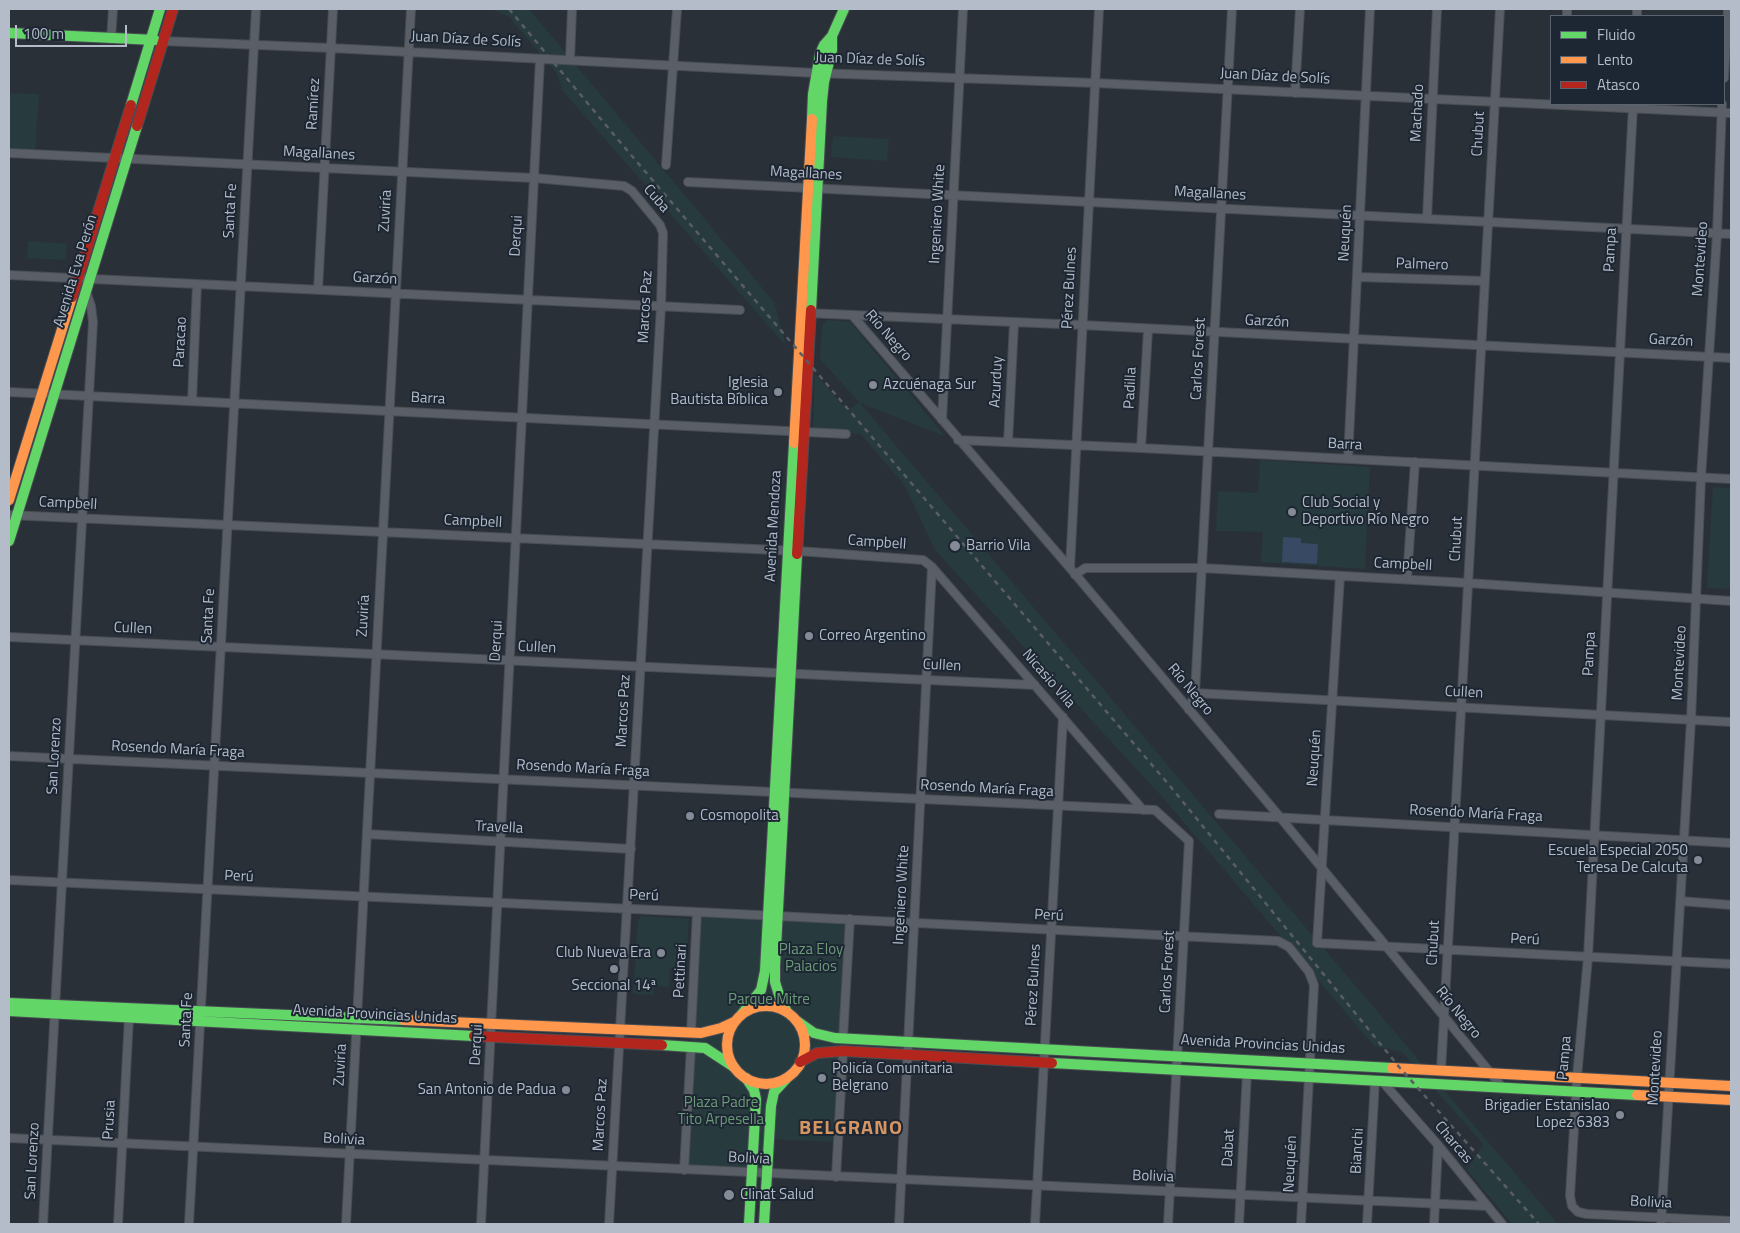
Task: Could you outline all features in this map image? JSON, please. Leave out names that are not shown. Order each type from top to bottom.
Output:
[{"type":"main road","name":"Avenida Eva Perón","points":[[9,500],[160,9]]},
{"type":"main road","name":"Avenida Eva Perón","points":[[9,541],[13,515],[54,394],[173,9]]},
{"type":"main road","name":"Avenida Mendoza","points":[[787,1012],[775,982],[773,916],[799,431],[821,73],[820,54],[824,45],[832,36],[844,9]]},
{"type":"main road","name":"Juan Díaz de Solís","points":[[9,33],[163,41]]},
{"type":"main road","name":"Avenida Mendoza","points":[[738,1018],[761,990],[773,916]]},
{"type":"main road","name":"Avenida Provincias Unidas","points":[[9,1003],[129,1017],[357,1018],[701,1033],[721,1028],[738,1018]]},
{"type":"main road","points":[[749,1224],[756,1099],[754,1090],[746,1078],[734,1067],[729,1057],[727,1045],[729,1033],[738,1018],[752,1008],[764,1006],[776,1007],[787,1012],[797,1021],[802,1031],[804,1052],[800,1062],[774,1092],[771,1106],[764,1224]]},
{"type":"main road","name":"Avenida Provincias Unidas","points":[[9,1011],[55,1009],[201,1016],[356,1029],[705,1048],[734,1067]]},
{"type":"main road","name":"Avenida Provincias Unidas","points":[[797,1021],[814,1033],[835,1038],[1731,1086]]},
{"type":"main road","name":"Avenida Provincias Unidas","points":[[800,1062],[817,1053],[843,1051],[1731,1100]]},
{"type":"main road","points":[[746,1078],[768,1084],[788,1076]]},
{"type":"street","points":[[111,39],[113,9]]},
{"type":"street","name":"Santa Fe","points":[[189,1224],[256,9]]},
{"type":"street","name":"Ramírez","points":[[318,290],[333,9]]},
{"type":"street","name":"Zuviría","points":[[346,1224],[411,9]]},
{"type":"street","points":[[570,60],[572,9]]},
{"type":"street","points":[[666,165],[677,9]]},
{"type":"street","name":"Ingeniero White","points":[[942,420],[963,9]]},
{"type":"street","name":"Pérez Bulnes","points":[[1072,572],[1076,446],[1098,9]]},
{"type":"street","name":"Carlos Forest","points":[[1189,710],[1195,692],[1232,9]]},
{"type":"street","points":[[1295,92],[1300,9]]},
{"type":"street","name":"Neuquén","points":[[1348,459],[1370,9]]},
{"type":"street","name":"Machado","points":[[1427,218],[1437,9]]},
{"type":"street","name":"Chubut","points":[[1441,1070],[1500,9]]},
{"type":"street","points":[[1725,61],[1728,9]]},
{"type":"street","name":"Juan Díaz de Solís","points":[[163,41],[821,73],[1095,83],[1550,104]]},
{"type":"street","name":"Derqui","points":[[481,1224],[540,59]]},
{"type":"street","name":"Juan Díaz de Solís","points":[[1598,105],[1722,108],[1731,113]]},
{"type":"street","name":"Pampa","points":[[1572,1206],[1570,1196],[1577,1077],[1588,957],[1633,106]]},
{"type":"street","name":"Montevideo","points":[[1661,1221],[1691,720],[1701,478],[1717,234],[1722,108]]},
{"type":"street","name":"Magallanes","points":[[9,153],[534,178],[628,188]]},
{"type":"street","name":"Magallanes","points":[[688,182],[1731,234]]},
{"type":"street","name":"Cuba","points":[[628,188],[662,229]]},
{"type":"street","name":"Marcos Paz","points":[[609,1224],[661,306],[662,229]]},
{"type":"street","name":"Garzón","points":[[9,275],[740,310]]},
{"type":"street","name":"Palmero","points":[[1357,276],[1485,281]]},
{"type":"street","name":"Paracao","points":[[192,401],[197,284]]},
{"type":"street","name":"San Lorenzo","points":[[43,1224],[93,322],[91,306],[86,291]]},
{"type":"street","name":"Garzón","points":[[806,313],[1731,358]]},
{"type":"street","name":"Río Negro","points":[[852,315],[1279,816],[1502,1087]]},
{"type":"street","name":"Azurduy","points":[[1008,442],[1014,323]]},
{"type":"street","name":"Padilla","points":[[1141,448],[1148,330]]},
{"type":"street","name":"Barra","points":[[9,392],[846,434]]},
{"type":"street","name":"Barra","points":[[958,440],[1208,451],[1731,479]]},
{"type":"street","points":[[1407,580],[1415,462]]},
{"type":"street","name":"Campbell","points":[[13,515],[793,551],[923,560],[932,567]]},
{"type":"street","name":"Ingeniero White","points":[[899,1224],[932,567]]},
{"type":"street","name":"Nicasio Vila","points":[[932,567],[1143,810]]},
{"type":"street","name":"Campbell","points":[[1072,572],[1085,568],[1202,568],[1468,583],[1731,601]]},
{"type":"street","name":"Neuquén","points":[[1317,942],[1340,576]]},
{"type":"street","name":"Cullen","points":[[9,637],[1035,685]]},
{"type":"street","name":"Cullen","points":[[1195,692],[1731,722]]},
{"type":"street","name":"Pérez Bulnes","points":[[1035,1224],[1063,717]]},
{"type":"street","name":"Rosendo María Fraga","points":[[9,756],[1156,810],[1189,841]]},
{"type":"street","name":"Rosendo María Fraga","points":[[1219,814],[1731,843]]},
{"type":"street","name":"Travella","points":[[367,834],[631,848]]},
{"type":"street","name":"Carlos Forest","points":[[1168,1224],[1189,841]]},
{"type":"street","name":"Perú","points":[[9,880],[1278,941],[1289,947],[1310,972],[1314,985]]},
{"type":"street","points":[[1680,901],[1731,905]]},
{"type":"street","name":"Pettinari","points":[[691,1032],[697,912]]},
{"type":"street","points":[[844,1038],[850,920]]},
{"type":"street","name":"Perú","points":[[1317,942],[1731,964]]},
{"type":"street","name":"Neuquén","points":[[1301,1224],[1314,985]]},
{"type":"street","name":"Prusia","points":[[118,1224],[129,1017]]},
{"type":"street","points":[[684,1170],[691,1047]]},
{"type":"street","points":[[836,1177],[843,1051]]},
{"type":"street","name":"Dabat","points":[[1239,1224],[1247,1073]]},
{"type":"street","name":"Charcas","points":[[1378,1080],[1438,1145],[1502,1224]]},
{"type":"street","name":"Bianchi","points":[[1367,1224],[1378,1080]]},
{"type":"street","name":"Bolivia","points":[[9,1138],[1487,1206]]},
{"type":"street","points":[[1434,1224],[1438,1145]]},
{"type":"street","name":"Bolivia","points":[[1572,1206],[1578,1212],[1587,1214],[1661,1221],[1731,1221]]},
{"type":"green space","points":[[491,9],[529,9],[774,302],[786,346],[563,91],[556,72],[509,17]]},
{"type":"green space","points":[[9,93],[39,94],[35,152],[9,151]]},
{"type":"green space","points":[[833,136],[889,139],[887,161],[831,157]]},
{"type":"green space","points":[[28,241],[67,244],[66,260],[27,258]]},
{"type":"green space","points":[[827,320],[850,322],[945,436],[860,403],[1558,1224],[1512,1224],[1467,1170],[1483,1144],[1402,1052],[1374,1046],[1164,799],[935,550],[905,486],[861,434],[816,430],[813,428],[815,374],[848,411],[859,402],[820,359],[822,325]]},
{"type":"green space","name":"Club Social y Deportivo Río Negro","points":[[1260,460],[1370,467],[1365,569],[1261,562],[1263,532],[1216,531],[1218,491],[1258,493]]},
{"type":"green space","points":[[1713,487],[1731,488],[1731,589],[1707,588]]},
{"type":"green space","name":"Parque Mitre","points":[[697,912],[850,919],[837,1142],[769,1139],[766,1174],[684,1170]]},
{"type":"green space","name":"Club Nueva Era","points":[[641,916],[689,919],[686,969],[670,968],[669,987],[654,986],[653,995],[633,994],[638,920]]},
{"type":"water","points":[[1283,537],[1301,538],[1301,543],[1318,544],[1317,564],[1282,562]]},
{"type":"railway","points":[[509,9],[620,142],[1170,786],[1400,1068],[1539,1224]]},
{"type":"traffic: fast","points":[[131,105],[160,9]]},
{"type":"traffic: fast","points":[[812,119],[813,94],[820,54],[824,45],[832,36],[844,9]]},
{"type":"traffic: fast","points":[[9,33],[155,40]]},
{"type":"traffic: fast","points":[[811,310],[822,101],[824,82],[832,50],[832,36]]},
{"type":"traffic: fast","points":[[9,541],[137,126]]},
{"type":"traffic: fast","points":[[741,1015],[761,990],[765,971],[794,443]]},
{"type":"traffic: fast","points":[[787,1012],[775,982],[775,966],[797,554]]},
{"type":"traffic: fast","points":[[9,1003],[404,1020]]},
{"type":"traffic: fast","points":[[9,1011],[474,1036]]},
{"type":"traffic: fast","points":[[797,1021],[814,1033],[835,1038],[1392,1068]]},
{"type":"traffic: fast","points":[[662,1045],[705,1048],[734,1067]]},
{"type":"traffic: fast","points":[[1052,1063],[1637,1095]]},
{"type":"traffic: fast","points":[[746,1078],[754,1090],[756,1099],[749,1224]]},
{"type":"traffic: fast","points":[[764,1224],[771,1106],[774,1092],[786,1079]]},
{"type":"traffic: slow","points":[[794,443],[812,119]]},
{"type":"traffic: slow","points":[[9,500],[72,297]]},
{"type":"traffic: slow","points":[[766,1006],[781,1009],[793,1018],[802,1030],[805,1045],[802,1060],[793,1072],[781,1081],[766,1084],[751,1081],[739,1072],[730,1060],[727,1045],[730,1030],[739,1018],[751,1009],[766,1006]]},
{"type":"traffic: slow","points":[[404,1020],[701,1033],[721,1028],[734,1022]]},
{"type":"traffic: slow","points":[[1392,1068],[1731,1086]]},
{"type":"traffic: slow","points":[[1637,1095],[1731,1100]]},
{"type":"traffic: jam","points":[[137,126],[173,9]]},
{"type":"traffic: jam","points":[[72,297],[131,105]]},
{"type":"traffic: jam","points":[[797,554],[811,310]]},
{"type":"traffic: jam","points":[[474,1036],[662,1045]]},
{"type":"traffic: jam","points":[[800,1062],[817,1053],[843,1051],[1052,1063]]},
{"type":"place","name":"Azcuénaga Sur","points":[[873,385]]},
{"type":"place","name":"Iglesia Bautista Bíblica","points":[[778,392]]},
{"type":"place","name":"Club Social y Deportivo Río Negro","points":[[1292,512]]},
{"type":"place","name":"Barrio Vila","points":[[955,546]]},
{"type":"place","name":"Correo Argentino","points":[[809,636]]},
{"type":"place","name":"Cosmopolita","points":[[690,816]]},
{"type":"place","name":"Escuela Especial 2050 Teresa De Calcuta","points":[[1698,860]]},
{"type":"place","name":"Club Nueva Era","points":[[661,953]]},
{"type":"place","name":"Seccional 14ª","points":[[614,969]]},
{"type":"place","name":"Policía Comunitaria Belgrano","points":[[822,1078]]},
{"type":"place","name":"San Antonio de Padua","points":[[566,1090]]},
{"type":"place","name":"Brigadier Estanislao Lopez 6383","points":[[1620,1115]]},
{"type":"place","name":"Clinat Salud","points":[[729,1195]]},
{"type":"district","name":"BELGRANO","points":[[851,1129]]},
{"type":"park label","name":"Plaza Eloy Palacios","points":[[811,958]]},
{"type":"park label","name":"Plaza Padre Tito Arpesella","points":[[721,1112]]}]
